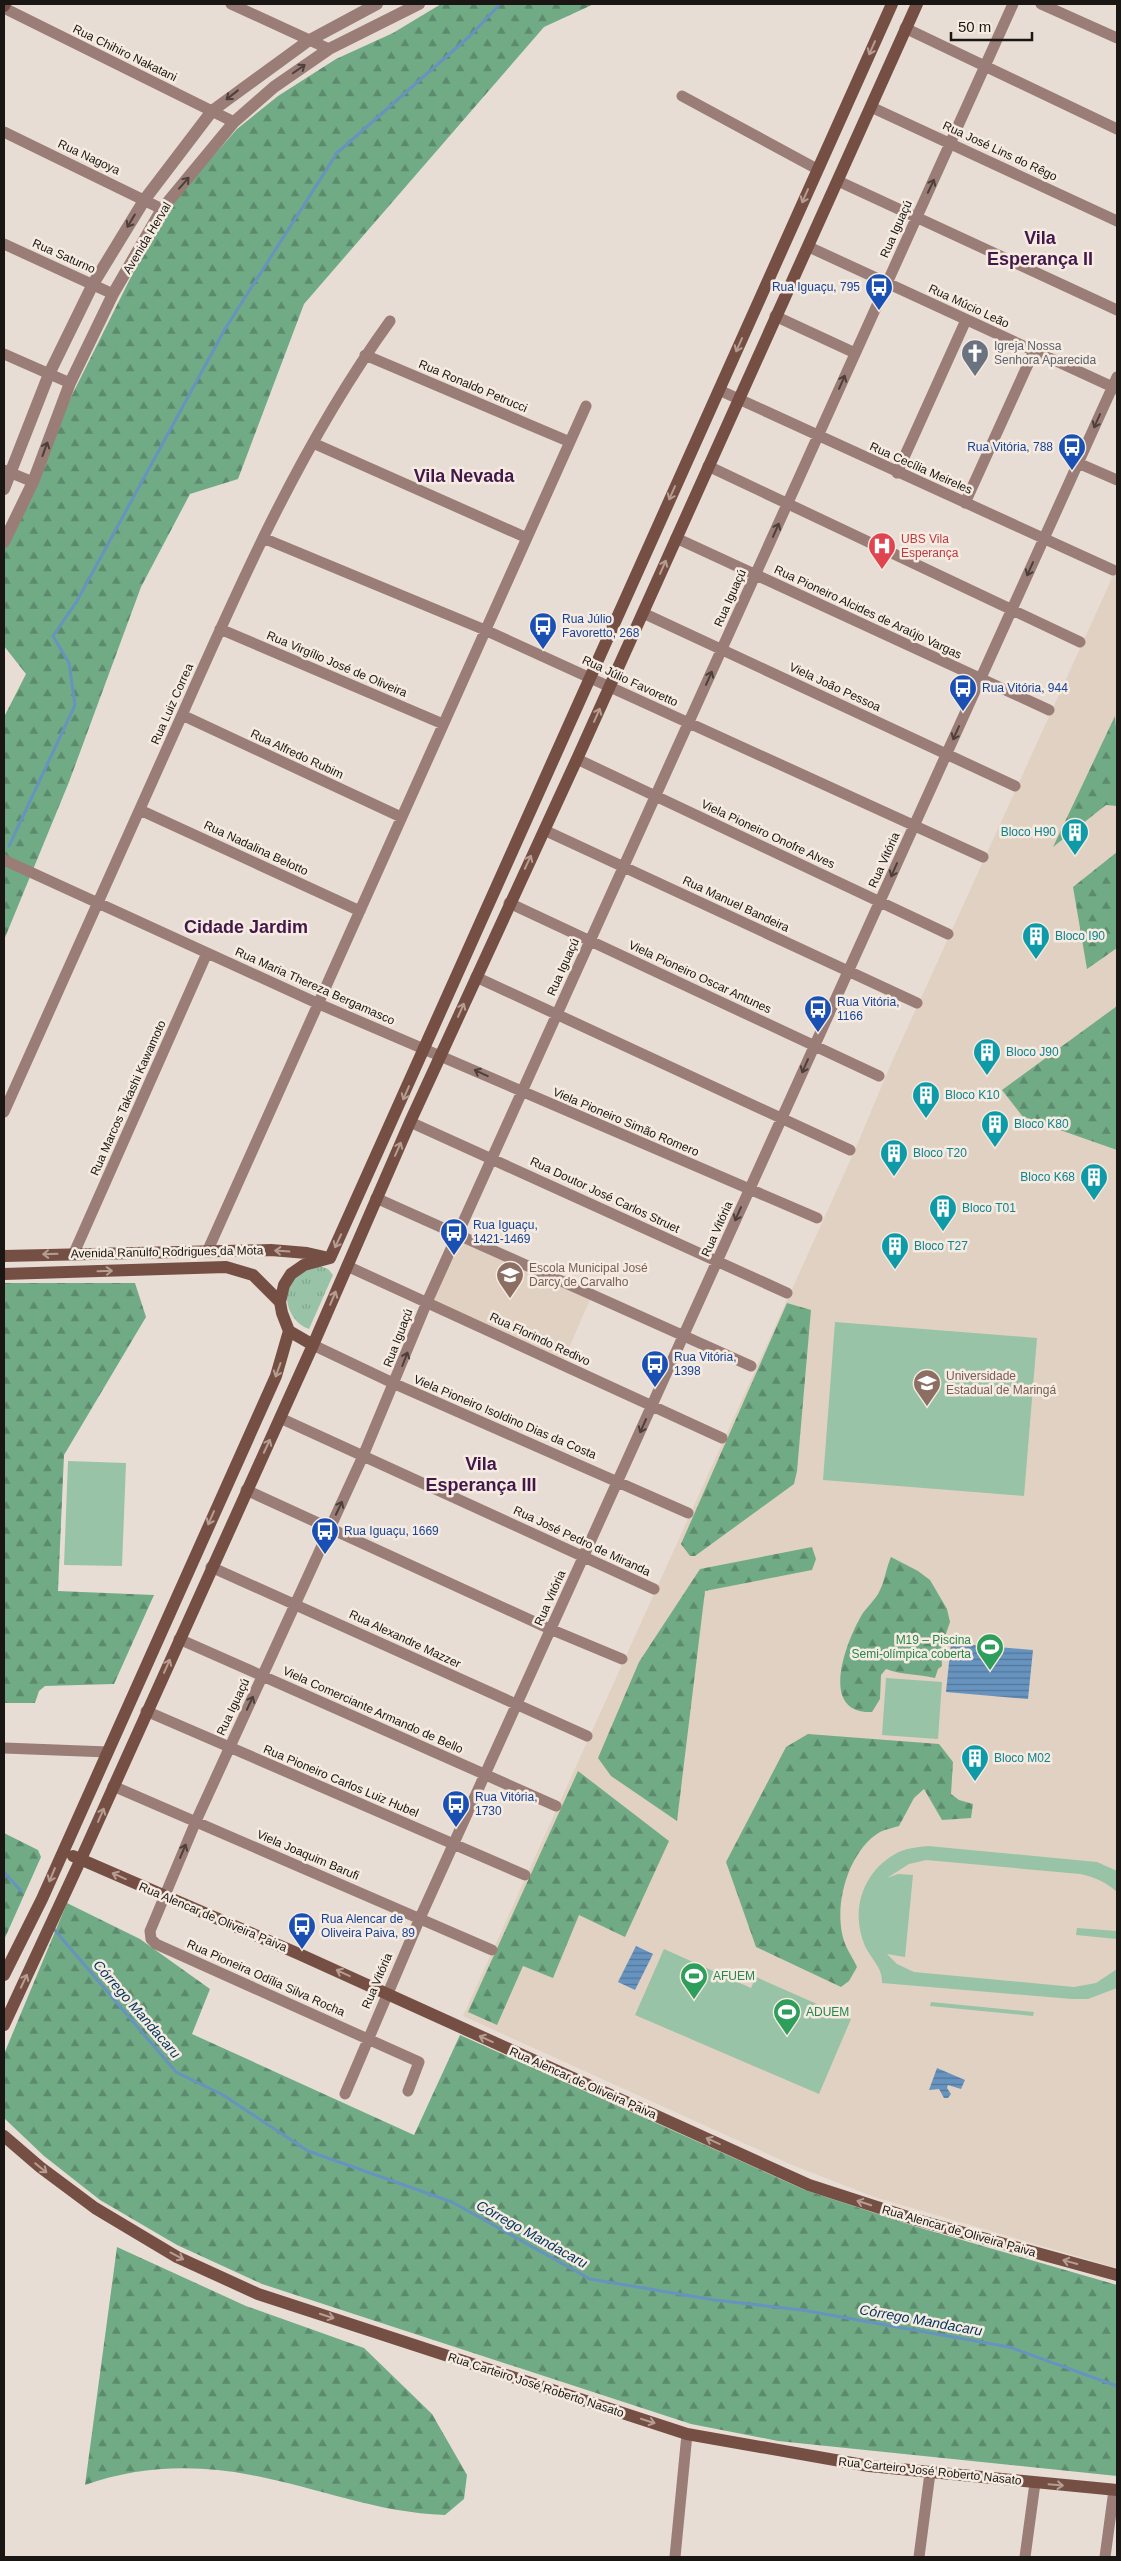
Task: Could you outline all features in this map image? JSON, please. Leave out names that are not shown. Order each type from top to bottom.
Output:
[{"type":"main road","points":[[4,1975],[42,1899],[276,1376],[288,1332],[280,1302],[284,1285],[291,1274],[304,1265],[330,1258],[892,4]]},
{"type":"main road","points":[[4,2025],[81,1859],[146,1711],[313,1345],[410,1122],[509,903],[577,760],[775,316],[809,247],[917,4]]},
{"type":"main road","name":"Avenida Ranulfo Rodrigues da Mota","points":[[4,1256],[271,1250],[307,1253],[330,1258],[347,1266]]},
{"type":"main road","name":"Avenida Ranulfo Rodrigues da Mota","points":[[4,1274],[226,1267],[253,1275],[280,1302]]},
{"type":"main road","points":[[288,1332],[313,1345]]},
{"type":"main road","name":"Rua Alencar de Oliveira Paiva","points":[[63,1851],[386,1993],[809,2184],[917,2220],[1117,2275]]},
{"type":"main road","name":"Rua Carteiro José Roberto Nasato","points":[[4,2136],[40,2167],[95,2208],[177,2257],[258,2294],[687,2434],[773,2451],[930,2473],[1116,2490]]},
{"type":"street","points":[[231,4],[329,49]]},
{"type":"street","name":"Avenida Herval","points":[[4,489],[7,472],[49,374],[93,284],[145,198],[212,111],[308,40],[377,4]]},
{"type":"street","name":"Avenida Herval","points":[[4,542],[33,482],[70,383],[113,294],[162,208],[234,122],[274,87],[329,49],[419,4]]},
{"type":"street","name":"Rua Iguaçú","points":[[156,1944],[151,1939],[150,1931],[196,1821],[363,1456],[395,1384],[427,1302],[1013,4]]},
{"type":"street","points":[[1042,4],[1117,38]]},
{"type":"street","name":"Rua Chihiro Nakatani","points":[[4,6],[234,122]]},
{"type":"street","points":[[906,28],[1117,129]]},
{"type":"street","points":[[682,96],[818,169]]},
{"type":"street","name":"Rua José Lins do Rêgo","points":[[871,107],[1117,221]]},
{"type":"street","name":"Rua Nagoya","points":[[4,132],[145,198],[162,208]]},
{"type":"street","points":[[838,181],[1117,310]]},
{"type":"street","name":"Rua Saturno","points":[[4,244],[113,294]]},
{"type":"street","name":"Rua Múcio Leão","points":[[809,247],[1034,351],[1116,384]]},
{"type":"street","points":[[775,316],[855,353]]},
{"type":"street","points":[[897,472],[966,320]]},
{"type":"street","name":"Rua Luiz Correa","points":[[4,1112],[220,629],[263,538],[313,443],[365,355],[390,321]]},
{"type":"street","points":[[965,504],[1034,351]]},
{"type":"street","points":[[4,354],[70,383]]},
{"type":"street","name":"Rua Ronaldo Petrucci","points":[[365,355],[570,442]]},
{"type":"street","name":"Rua Vitória","points":[[345,2094],[386,1993],[484,1775],[1078,463],[1116,384]]},
{"type":"street","name":"Rua Cecília Meireles","points":[[719,390],[1113,570]]},
{"type":"street","points":[[206,1252],[586,406]]},
{"type":"street","points":[[313,443],[527,538]]},
{"type":"street","points":[[1078,463],[1117,480]]},
{"type":"street","points":[[708,466],[1080,642]]},
{"type":"street","points":[[7,472],[33,482]]},
{"type":"street","name":"Rua Júlio Favoretto","points":[[263,538],[485,630],[983,857]]},
{"type":"street","name":"Rua Pioneiro Alcides de Araújo Vargas","points":[[676,538],[1050,710]]},
{"type":"street","name":"Viela João Pessoa","points":[[643,613],[1015,786]]},
{"type":"street","name":"Rua Virgílio José de Oliveira","points":[[220,629],[443,724]]},
{"type":"street","name":"Rua Alfredo Rubim","points":[[182,715],[401,817]]},
{"type":"street","name":"Viela Pioneiro Onofre Alves","points":[[577,760],[948,934]]},
{"type":"street","name":"Rua Nadalina Belotto","points":[[140,810],[360,911]]},
{"type":"street","name":"Rua Manuel Bandeira","points":[[544,830],[917,1003]]},
{"type":"street","name":"Rua Maria Thereza Bergamasco","points":[[4,860],[319,1004],[425,1049]]},
{"type":"street","name":"Viela Pioneiro Oscar Antunes","points":[[509,903],[879,1076]]},
{"type":"street","name":"Rua Marcos Takashi Kawamoto","points":[[74,1253],[207,953]]},
{"type":"street","points":[[476,977],[782,1116],[850,1150]]},
{"type":"street","name":"Viela Pioneiro Simão Romero","points":[[425,1049],[749,1190],[818,1218]]},
{"type":"street","name":"Rua Doutor José Carlos Struet","points":[[410,1122],[787,1293]]},
{"type":"street","points":[[376,1198],[751,1366]]},
{"type":"street","name":"Rua Florindo Redivo","points":[[347,1266],[722,1438]]},
{"type":"street","name":"Viela Pioneiro Isoldino Dias da Costa","points":[[313,1345],[395,1384],[688,1513]]},
{"type":"street","name":"Rua José Pedro de Miranda","points":[[280,1418],[654,1589]]},
{"type":"street","points":[[246,1490],[550,1629],[622,1659]]},
{"type":"street","name":"Rua Alexandre Mazzer","points":[[211,1567],[587,1736]]},
{"type":"street","name":"Viela Comerciante Armando de Bello","points":[[179,1639],[556,1806]]},
{"type":"street","name":"Rua Pioneiro Carlos Luiz Hubel","points":[[146,1711],[525,1875]]},
{"type":"street","points":[[4,1748],[108,1752]]},
{"type":"street","name":"Viela Joaquim Barufi","points":[[113,1786],[492,1950]]},
{"type":"street","name":"Rua Pioneira Odília Silva Rocha","points":[[156,1944],[419,2062],[408,2091]]},
{"type":"street","points":[[675,2557],[687,2434]]},
{"type":"street","points":[[919,2557],[930,2473]]},
{"type":"street","points":[[1025,2557],[1035,2483]]},
{"type":"street","points":[[1106,2557],[1116,2490]]},
{"type":"shaded area","name":"Universidade Estadual de Maringá","points":[[1117,567],[1117,2268],[874,2197],[792,2165],[463,2016],[854,1152],[890,1066]]},
{"type":"shaded area","name":"Escola Municipal José Darcy de Carvalho","points":[[458,1234],[592,1295],[562,1364],[427,1302]]},
{"type":"green space","points":[[441,4],[594,4],[544,27],[304,304],[238,479],[190,494],[141,587],[69,782],[4,940],[4,717],[26,674],[4,646],[4,543],[71,397],[163,213],[237,129],[278,96],[336,59],[393,33]]},
{"type":"green space","points":[[1115,716],[1117,806],[1106,805],[1053,847]]},
{"type":"green space","points":[[1117,852],[1117,948],[1087,969],[1073,887]]},
{"type":"green space","points":[[1117,1006],[1117,1150],[1023,1117],[1002,1090]]},
{"type":"green space","points":[[320,1266],[328,1269],[333,1275],[309,1329],[295,1319],[290,1311],[287,1294],[294,1278],[304,1271]]},
{"type":"green space","points":[[4,1283],[135,1283],[146,1317],[64,1455],[58,1591],[154,1595],[114,1684],[45,1686],[39,1691],[35,1703],[4,1703]]},
{"type":"green space","points":[[787,1303],[811,1310],[797,1471],[794,1484],[695,1556],[690,1556],[681,1544]]},
{"type":"green space","points":[[835,1322],[1037,1338],[1024,1496],[823,1480]]},
{"type":"green space","points":[[68,1461],[126,1463],[122,1566],[64,1565]]},
{"type":"green space","points":[[812,1547],[816,1559],[812,1570],[705,1591],[677,1821],[611,1776],[598,1758],[639,1662],[700,1569]]},
{"type":"green space","points":[[891,1557],[918,1571],[930,1580],[947,1609],[950,1622],[941,1648],[942,1666],[938,1669],[935,1678],[886,1669],[881,1675],[880,1699],[872,1712],[856,1710],[846,1702],[841,1690],[843,1660],[860,1618],[880,1590]]},
{"type":"green space","points":[[886,1678],[942,1682],[938,1739],[882,1735]]},
{"type":"green space","points":[[808,1734],[939,1744],[953,1762],[951,1794],[959,1800],[973,1804],[971,1818],[942,1820],[924,1789],[914,1798],[899,1826],[880,1832],[868,1841],[859,1853],[845,1883],[840,1917],[846,1946],[857,1967],[849,1981],[841,1987],[756,1947],[726,1862],[786,1747]]},
{"type":"green space","points":[[578,1771],[669,1841],[625,1937],[579,1915],[553,1978],[523,1966],[497,2025],[468,2012]]},
{"type":"green space","points":[[4,1833],[38,1850],[41,1857],[4,1940]]},
{"type":"green space","points":[[928,1846],[1097,1862],[1117,1871],[1117,1892],[1100,1880],[1080,1874],[926,1860],[909,1864],[887,1878],[898,1874],[913,1875],[905,1957],[887,1954],[897,1964],[914,1972],[1074,1987],[1096,1983],[1117,1969],[1117,1988],[1088,1999],[1072,1999],[882,1983],[881,1973],[867,1951],[860,1932],[860,1904],[863,1891],[869,1879],[888,1858],[904,1850]]},
{"type":"green space","points":[[67,1903],[140,1939],[210,1989],[192,2034],[414,2135],[460,2035],[805,2190],[914,2226],[1117,2285],[1117,2476],[778,2441],[691,2424],[262,2284],[177,2245],[100,2200],[44,2156],[4,2118],[4,2054]]},
{"type":"green space","points":[[1077,1928],[1117,1931],[1117,1939],[1076,1935]]},
{"type":"green space","points":[[664,1949],[751,1988],[756,1977],[851,2019],[819,2094],[635,2015]]},
{"type":"green space","points":[[931,2002],[1034,2012],[1033,2016],[930,2006]]},
{"type":"green space","points":[[117,2247],[246,2306],[364,2348],[432,2414],[467,2475],[464,2499],[445,2515],[420,2513],[371,2505],[251,2475],[230,2471],[188,2468],[125,2474],[85,2485]]},
{"type":"water","name":"M19 – Piscina Semi-olímpica coberta","points":[[951,1643],[1033,1650],[1028,1699],[946,1692]]},
{"type":"water","points":[[636,1946],[653,1954],[635,1990],[618,1982]]},
{"type":"water","points":[[937,2068],[965,2080],[961,2089],[948,2085],[947,2088],[951,2094],[948,2098],[944,2098],[939,2089],[929,2090]]},
{"type":"waterway","points":[[9,846],[75,705],[69,663],[53,636],[77,601],[225,329],[337,153],[471,35],[500,4]]},
{"type":"waterway","name":"Córrego Mandacaru","points":[[4,1872],[21,1891]]},
{"type":"waterway","name":"Córrego Mandacaru","points":[[53,1928],[176,2072],[223,2095],[308,2151],[452,2202],[590,2279],[715,2300],[802,2310],[1009,2347],[1117,2386]]},
{"type":"place","name":"Rua Iguaçu, 795","points":[[879,311]]},
{"type":"place","name":"Igreja Nossa Senhora Aparecida","points":[[975,377]]},
{"type":"place","name":"Rua Vitória, 788","points":[[1072,471]]},
{"type":"place","name":"UBS Vila Esperança","points":[[882,570]]},
{"type":"place","name":"Rua Júlio Favoretto, 268","points":[[543,650]]},
{"type":"place","name":"Rua Vitória, 944","points":[[963,712]]},
{"type":"place","name":"Bloco H90","points":[[1075,856]]},
{"type":"place","name":"Bloco I90","points":[[1036,960]]},
{"type":"place","name":"Rua Vitória, 1166","points":[[818,1033]]},
{"type":"place","name":"Bloco J90","points":[[987,1076]]},
{"type":"place","name":"Bloco K10","points":[[926,1119]]},
{"type":"place","name":"Bloco K80","points":[[995,1148]]},
{"type":"place","name":"Bloco T20","points":[[894,1177]]},
{"type":"place","name":"Bloco K68","points":[[1094,1201]]},
{"type":"place","name":"Bloco T01","points":[[943,1232]]},
{"type":"place","name":"Rua Iguaçu, 1421-1469","points":[[454,1256]]},
{"type":"place","name":"Bloco T27","points":[[895,1270]]},
{"type":"place","name":"Escola Municipal José Darcy de Carvalho","points":[[510,1299]]},
{"type":"place","name":"Rua Vitória, 1398","points":[[655,1388]]},
{"type":"place","name":"Universidade Estadual de Maringá","points":[[927,1407]]},
{"type":"place","name":"Rua Iguaçu, 1669","points":[[325,1555]]},
{"type":"place","name":"M19 – Piscina Semi-olímpica coberta","points":[[990,1671]]},
{"type":"place","name":"Bloco M02","points":[[975,1782]]},
{"type":"place","name":"Rua Vitória, 1730","points":[[456,1828]]},
{"type":"place","name":"Rua Alencar de Oliveira Paiva, 89","points":[[302,1950]]},
{"type":"place","name":"AFUEM","points":[[694,2000]]},
{"type":"place","name":"ADUEM","points":[[787,2036]]},
{"type":"district","name":"Vila Esperança II","points":[[1040,248]]},
{"type":"district","name":"Vila Nevada","points":[[464,476]]},
{"type":"district","name":"Cidade Jardim","points":[[246,927]]},
{"type":"district","name":"Vila Esperança III","points":[[481,1474]]}]
